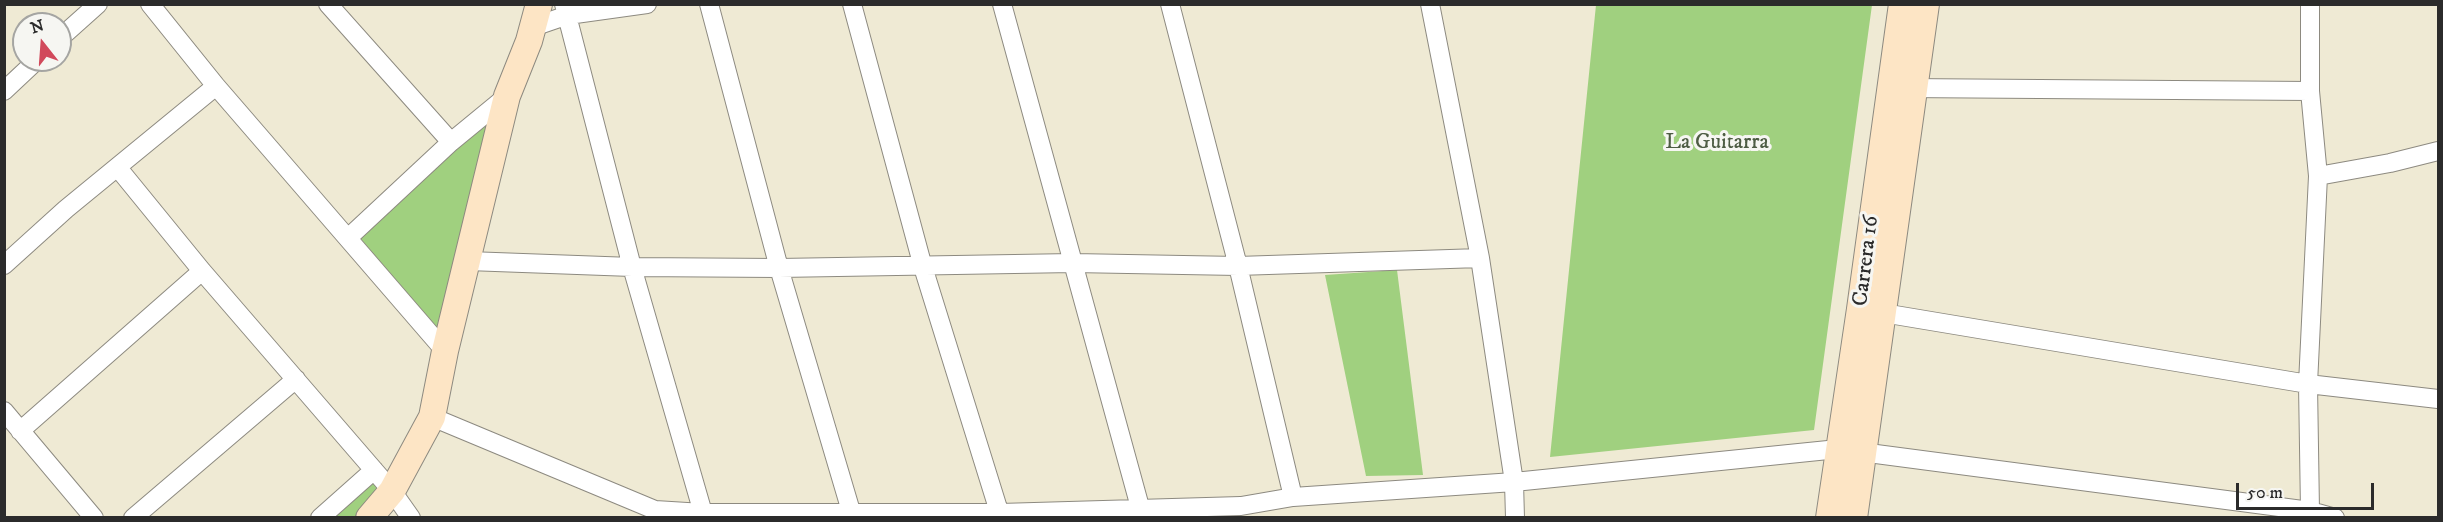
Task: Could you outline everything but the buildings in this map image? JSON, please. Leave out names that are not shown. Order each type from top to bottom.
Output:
[{"type":"main road","name":"Carrera 16","points":[[1902,4],[1903,88]]},
{"type":"main road","name":"Carrera 16","points":[[1829,518],[1838,449],[1870,311],[1903,88],[1926,4]]},
{"type":"main road","points":[[369,518],[392,491],[432,417],[507,96],[536,16]]},
{"type":"main road","name":"Carrera 16","points":[[1854,518],[1863,451],[1870,311]]},
{"type":"street","points":[[150,4],[216,86],[446,351]]},
{"type":"street","points":[[327,4],[451,142]]},
{"type":"street","points":[[536,16],[566,10],[647,4]]},
{"type":"street","points":[[709,4],[779,268],[852,516]]},
{"type":"street","points":[[852,4],[923,267],[1000,515]]},
{"type":"street","points":[[1002,4],[1142,513]]},
{"type":"street","points":[[1170,4],[1238,266],[1293,497]]},
{"type":"street","points":[[1430,4],[1480,258],[1514,482],[1515,518]]},
{"type":"street","points":[[2310,4],[2310,91],[2318,176],[2308,384],[2310,511]]},
{"type":"street","points":[[72,25],[88,8]]},
{"type":"street","points":[[566,10],[632,267],[703,513]]},
{"type":"street","points":[[4,91],[24,72]]},
{"type":"street","points":[[4,265],[66,209],[216,86]]},
{"type":"street","points":[[1903,88],[2310,91]]},
{"type":"street","points":[[348,238],[451,142],[507,96]]},
{"type":"street","points":[[2318,176],[2390,163],[2439,151]]},
{"type":"street","points":[[118,168],[202,271],[392,491],[411,518]]},
{"type":"street","points":[[468,261],[632,267],[779,268],[1073,263],[1238,266],[1480,258]]},
{"type":"street","points":[[20,430],[202,271]]},
{"type":"street","points":[[1870,311],[2308,384],[2439,399]]},
{"type":"street","points":[[133,518],[296,379]]},
{"type":"street","points":[[4,411],[94,518]]},
{"type":"street","points":[[432,417],[655,510],[703,513],[852,516],[1242,512],[1293,497],[1514,482],[1838,449],[2310,511],[2335,518]]},
{"type":"street","points":[[320,518],[374,470]]},
{"type":"green space","name":"La Guitarra","points":[[1596,5],[1872,5],[1814,430],[1550,457]]},
{"type":"green space","points":[[493,116],[439,333],[360,238]]},
{"type":"green space","points":[[1397,270],[1423,475],[1366,476],[1325,275]]},
{"type":"green space","points":[[372,478],[381,491],[357,517],[327,518]]}]
